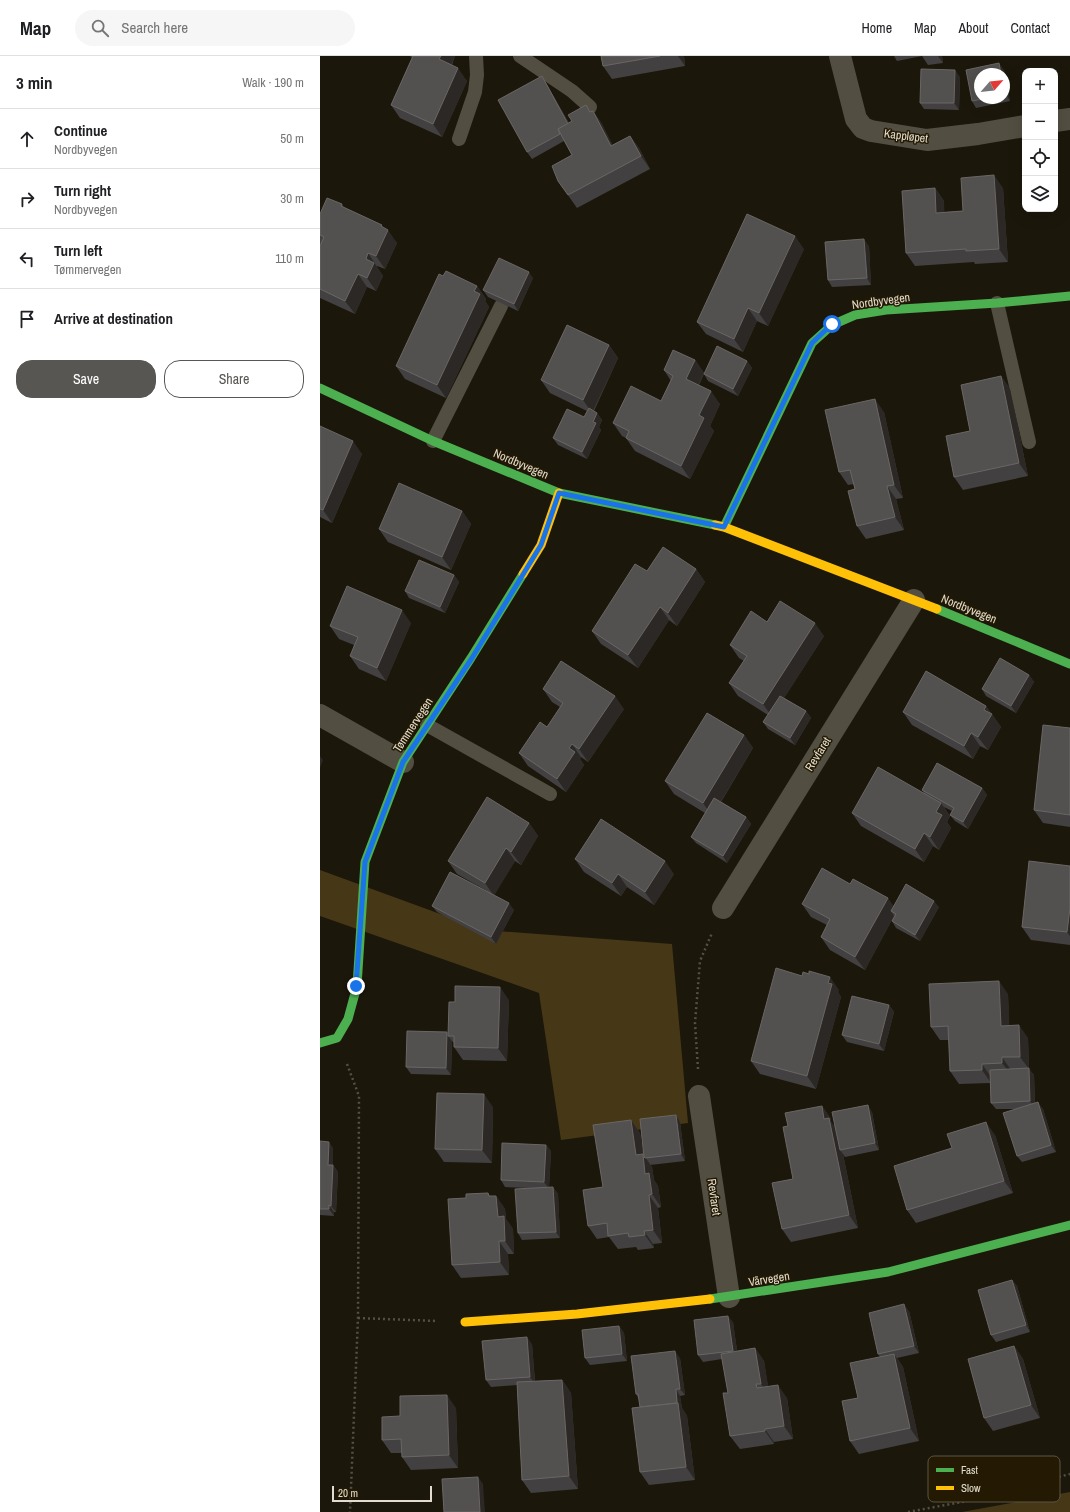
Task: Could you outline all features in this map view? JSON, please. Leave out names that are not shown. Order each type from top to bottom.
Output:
[{"type":"street","name":"Kappløpet","points":[[840,56],[856,119],[863,128],[871,131],[927,140],[978,134],[1022,127]]},
{"type":"street","points":[[1058,121],[1070,119]]},
{"type":"street","name":"Nordbyvegen","points":[[724,527],[812,343],[832,324],[855,315],[886,310],[997,303],[1070,296]]},
{"type":"street","name":"Nordbyvegen","points":[[320,388],[433,441],[559,493],[724,527],[914,600],[1070,664]]},
{"type":"street","name":"Tømmervegen","points":[[337,1038],[348,1020],[356,986],[365,862],[403,762],[472,658],[541,545],[559,493]]},
{"type":"street","name":"Revfaret","points":[[723,908],[914,600]]},
{"type":"street","points":[[320,715],[403,762]]},
{"type":"street","points":[[320,1043],[337,1038]]},
{"type":"street","name":"Revfaret","points":[[699,1096],[729,1297]]},
{"type":"street","name":"Vårvegen","points":[[466,1322],[577,1314],[729,1297],[888,1272],[1070,1226]]},
{"type":"lane","points":[[459,139],[475,92],[477,75],[476,56]]},
{"type":"lane","points":[[520,56],[572,91],[590,107]]},
{"type":"lane","points":[[997,303],[1029,442]]},
{"type":"lane","points":[[433,441],[501,306]]},
{"type":"lane","points":[[427,725],[550,794]]},
{"type":"path","points":[[699,1096],[695,1023],[700,961],[723,908]]},
{"type":"path","points":[[337,1038],[359,1096],[358,1318],[350,1512]]},
{"type":"path","points":[[358,1318],[466,1322]]},
{"type":"path","points":[[1060,1477],[1070,1474]]},
{"type":"path","points":[[908,1512],[962,1502]]},
{"type":"shaded area","points":[[320,870],[484,930],[672,944],[688,1123],[561,1140],[539,993],[320,916]]},
{"type":"shaded area","points":[[1070,1492],[1070,1512],[962,1512],[1016,1502],[1060,1502],[1060,1494]]},
{"type":"building","points":[[413,56],[441,56],[439,59],[458,68],[433,124],[391,105]]},
{"type":"building","points":[[601,56],[660,56],[603,66]]},
{"type":"building","points":[[999,63],[1000,68],[975,68]]},
{"type":"building","points":[[974,68],[974,101],[972,101],[966,70]]},
{"type":"building","points":[[921,69],[955,70],[954,103],[920,103]]},
{"type":"building","points":[[542,76],[568,124],[558,129],[560,134],[527,152],[498,100]]},
{"type":"building","points":[[586,105],[590,112],[593,111],[611,146],[630,136],[641,156],[568,195],[558,181],[552,166],[572,155],[558,129],[572,121],[568,115]]},
{"type":"building","points":[[994,175],[999,249],[966,251],[966,249],[906,253],[902,191],[935,188],[936,213],[963,211],[961,178]]},
{"type":"building","points":[[327,198],[342,204],[341,206],[382,225],[381,226],[388,230],[376,256],[368,253],[366,259],[374,263],[367,278],[358,274],[345,301],[320,289],[320,246],[324,237],[320,235],[320,214]]},
{"type":"building","points":[[747,214],[795,236],[759,313],[748,308],[734,339],[697,322]]},
{"type":"building","points":[[864,239],[867,278],[828,280],[825,242]]},
{"type":"building","points":[[499,258],[529,272],[514,304],[483,290]]},
{"type":"building","points":[[446,271],[477,286],[474,291],[480,294],[437,385],[396,366],[439,274],[443,276]]},
{"type":"building","points":[[567,325],[609,345],[583,400],[541,380]]},
{"type":"building","points":[[717,346],[747,361],[733,389],[704,374]]},
{"type":"building","points":[[673,350],[695,360],[686,379],[711,391],[699,415],[704,418],[681,466],[626,438],[629,431],[613,423],[631,386],[661,401],[673,376],[664,370]]},
{"type":"building","points":[[1001,376],[1019,463],[954,477],[946,436],[970,431],[961,385]]},
{"type":"building","points":[[875,399],[894,485],[887,486],[895,517],[857,526],[848,491],[855,489],[850,470],[839,472],[825,410]]},
{"type":"building","points":[[589,408],[597,413],[593,422],[596,423],[582,452],[553,438],[567,409],[584,417]]},
{"type":"building","points":[[320,426],[353,441],[323,510],[320,509]]},
{"type":"building","points":[[399,483],[462,511],[442,557],[379,529]]},
{"type":"building","points":[[663,547],[696,569],[668,613],[660,607],[628,655],[592,631],[635,564],[647,571]]},
{"type":"building","points":[[419,560],[454,575],[440,607],[405,591]]},
{"type":"building","points":[[347,586],[402,610],[377,668],[350,656],[358,637],[330,626]]},
{"type":"building","points":[[780,601],[815,623],[763,704],[729,683],[747,656],[730,645],[751,611],[767,622]]},
{"type":"building","points":[[1000,658],[1029,675],[1011,706],[982,689]]},
{"type":"building","points":[[561,661],[615,696],[579,749],[572,744],[569,748],[575,752],[557,779],[519,753],[540,722],[547,727],[563,703],[543,689]]},
{"type":"building","points":[[926,671],[986,706],[984,710],[992,714],[978,737],[971,733],[964,746],[903,712]]},
{"type":"building","points":[[780,696],[806,711],[790,738],[763,722]]},
{"type":"building","points":[[707,713],[744,735],[703,803],[665,781]]},
{"type":"building","points":[[1043,725],[1070,728],[1070,815],[1034,810]]},
{"type":"building","points":[[937,763],[982,788],[963,822],[950,815],[954,808],[922,790]]},
{"type":"building","points":[[878,767],[941,803],[936,812],[942,815],[930,837],[924,833],[915,849],[852,813]]},
{"type":"building","points":[[487,797],[529,823],[511,852],[506,848],[485,883],[448,861]]},
{"type":"building","points":[[714,798],[746,817],[723,856],[691,837]]},
{"type":"building","points":[[601,819],[665,861],[645,892],[618,874],[612,883],[575,859]]},
{"type":"building","points":[[1029,861],[1070,866],[1070,908],[1067,932],[1022,927]]},
{"type":"building","points":[[822,868],[850,884],[853,879],[888,898],[855,957],[821,937],[830,919],[802,904]]},
{"type":"building","points":[[450,872],[509,903],[491,937],[432,906]]},
{"type":"building","points":[[906,884],[934,901],[915,935],[892,921],[896,914],[891,911]]},
{"type":"building","points":[[776,968],[802,976],[803,972],[809,974],[809,971],[830,977],[828,983],[832,984],[807,1076],[751,1061]]},
{"type":"building","points":[[999,981],[1001,1026],[1019,1025],[1020,1057],[1002,1057],[1002,1063],[982,1064],[982,1070],[950,1071],[948,1026],[931,1027],[929,984]]},
{"type":"building","points":[[455,986],[500,987],[498,1048],[454,1047],[454,1036],[448,1036],[449,1002],[455,1002]]},
{"type":"building","points":[[852,996],[889,1005],[879,1044],[842,1035]]},
{"type":"building","points":[[407,1031],[447,1032],[446,1068],[406,1067]]},
{"type":"building","points":[[1029,1068],[1030,1101],[991,1103],[990,1070]]},
{"type":"building","points":[[437,1093],[484,1094],[482,1150],[435,1149]]},
{"type":"building","points":[[1038,1102],[1051,1145],[1017,1156],[1003,1113]]},
{"type":"building","points":[[868,1105],[875,1143],[840,1150],[832,1112]]},
{"type":"building","points":[[822,1106],[824,1119],[829,1118],[849,1215],[782,1229],[772,1183],[793,1179],[783,1127],[788,1126],[785,1113]]},
{"type":"building","points":[[676,1115],[681,1154],[645,1158],[640,1119]]},
{"type":"building","points":[[631,1120],[636,1155],[643,1154],[645,1174],[649,1173],[652,1194],[649,1195],[653,1230],[644,1231],[645,1235],[629,1237],[628,1233],[608,1236],[607,1223],[588,1226],[583,1190],[603,1187],[593,1125]]},
{"type":"building","points":[[986,1122],[1004,1181],[907,1210],[894,1166],[952,1148],[947,1134]]},
{"type":"building","points":[[320,1141],[329,1142],[328,1165],[333,1165],[331,1206],[329,1205],[329,1209],[320,1209]]},
{"type":"building","points":[[502,1143],[546,1145],[544,1182],[501,1180]]},
{"type":"building","points":[[553,1187],[556,1232],[518,1233],[515,1189]]},
{"type":"building","points":[[488,1193],[489,1196],[496,1196],[498,1217],[504,1216],[505,1241],[499,1241],[500,1262],[452,1265],[448,1199],[466,1198],[466,1194]]},
{"type":"building","points":[[1012,1280],[1026,1325],[991,1335],[978,1290]]},
{"type":"building","points":[[904,1304],[914,1346],[878,1354],[869,1313]]},
{"type":"building","points":[[728,1316],[733,1351],[698,1355],[694,1320]]},
{"type":"building","points":[[619,1326],[622,1354],[585,1358],[582,1330]]},
{"type":"building","points":[[527,1337],[530,1377],[486,1380],[482,1341]]},
{"type":"building","points":[[1014,1346],[1031,1405],[984,1418],[968,1359]]},
{"type":"building","points":[[755,1348],[761,1384],[756,1384],[757,1388],[778,1385],[784,1426],[765,1429],[765,1431],[730,1436],[723,1393],[728,1393],[721,1354]]},
{"type":"building","points":[[675,1351],[680,1389],[676,1389],[677,1403],[640,1407],[638,1394],[636,1394],[631,1356]]},
{"type":"building","points":[[894,1354],[910,1428],[850,1441],[842,1401],[858,1398],[850,1363]]},
{"type":"building","points":[[562,1380],[569,1476],[522,1480],[517,1382]]},
{"type":"building","points":[[447,1395],[449,1455],[402,1457],[401,1439],[382,1440],[382,1417],[400,1416],[400,1396]]},
{"type":"building","points":[[678,1403],[686,1467],[640,1472],[632,1408]]},
{"type":"building","points":[[478,1477],[480,1512],[444,1512],[442,1479]]},
{"type":"traffic: fast","points":[[724,527],[812,343],[832,325],[855,315],[886,310],[997,303],[1070,296]]},
{"type":"traffic: fast","points":[[320,388],[433,441],[559,493],[715,525]]},
{"type":"traffic: fast","points":[[320,1043],[337,1038],[348,1019],[357,986],[365,862],[403,762],[471,658],[523,574]]},
{"type":"traffic: fast","points":[[937,609],[1070,664]]},
{"type":"traffic: fast","points":[[710,1299],[888,1272],[1070,1225]]},
{"type":"traffic: slow","points":[[523,574],[541,545],[559,493]]},
{"type":"traffic: slow","points":[[715,525],[724,527],[937,609]]},
{"type":"traffic: slow","points":[[465,1322],[577,1314],[710,1299]]},
{"type":"route","points":[[356,986],[365,862],[403,762],[472,658],[541,545],[559,493],[724,527],[812,343],[832,324]]}]
